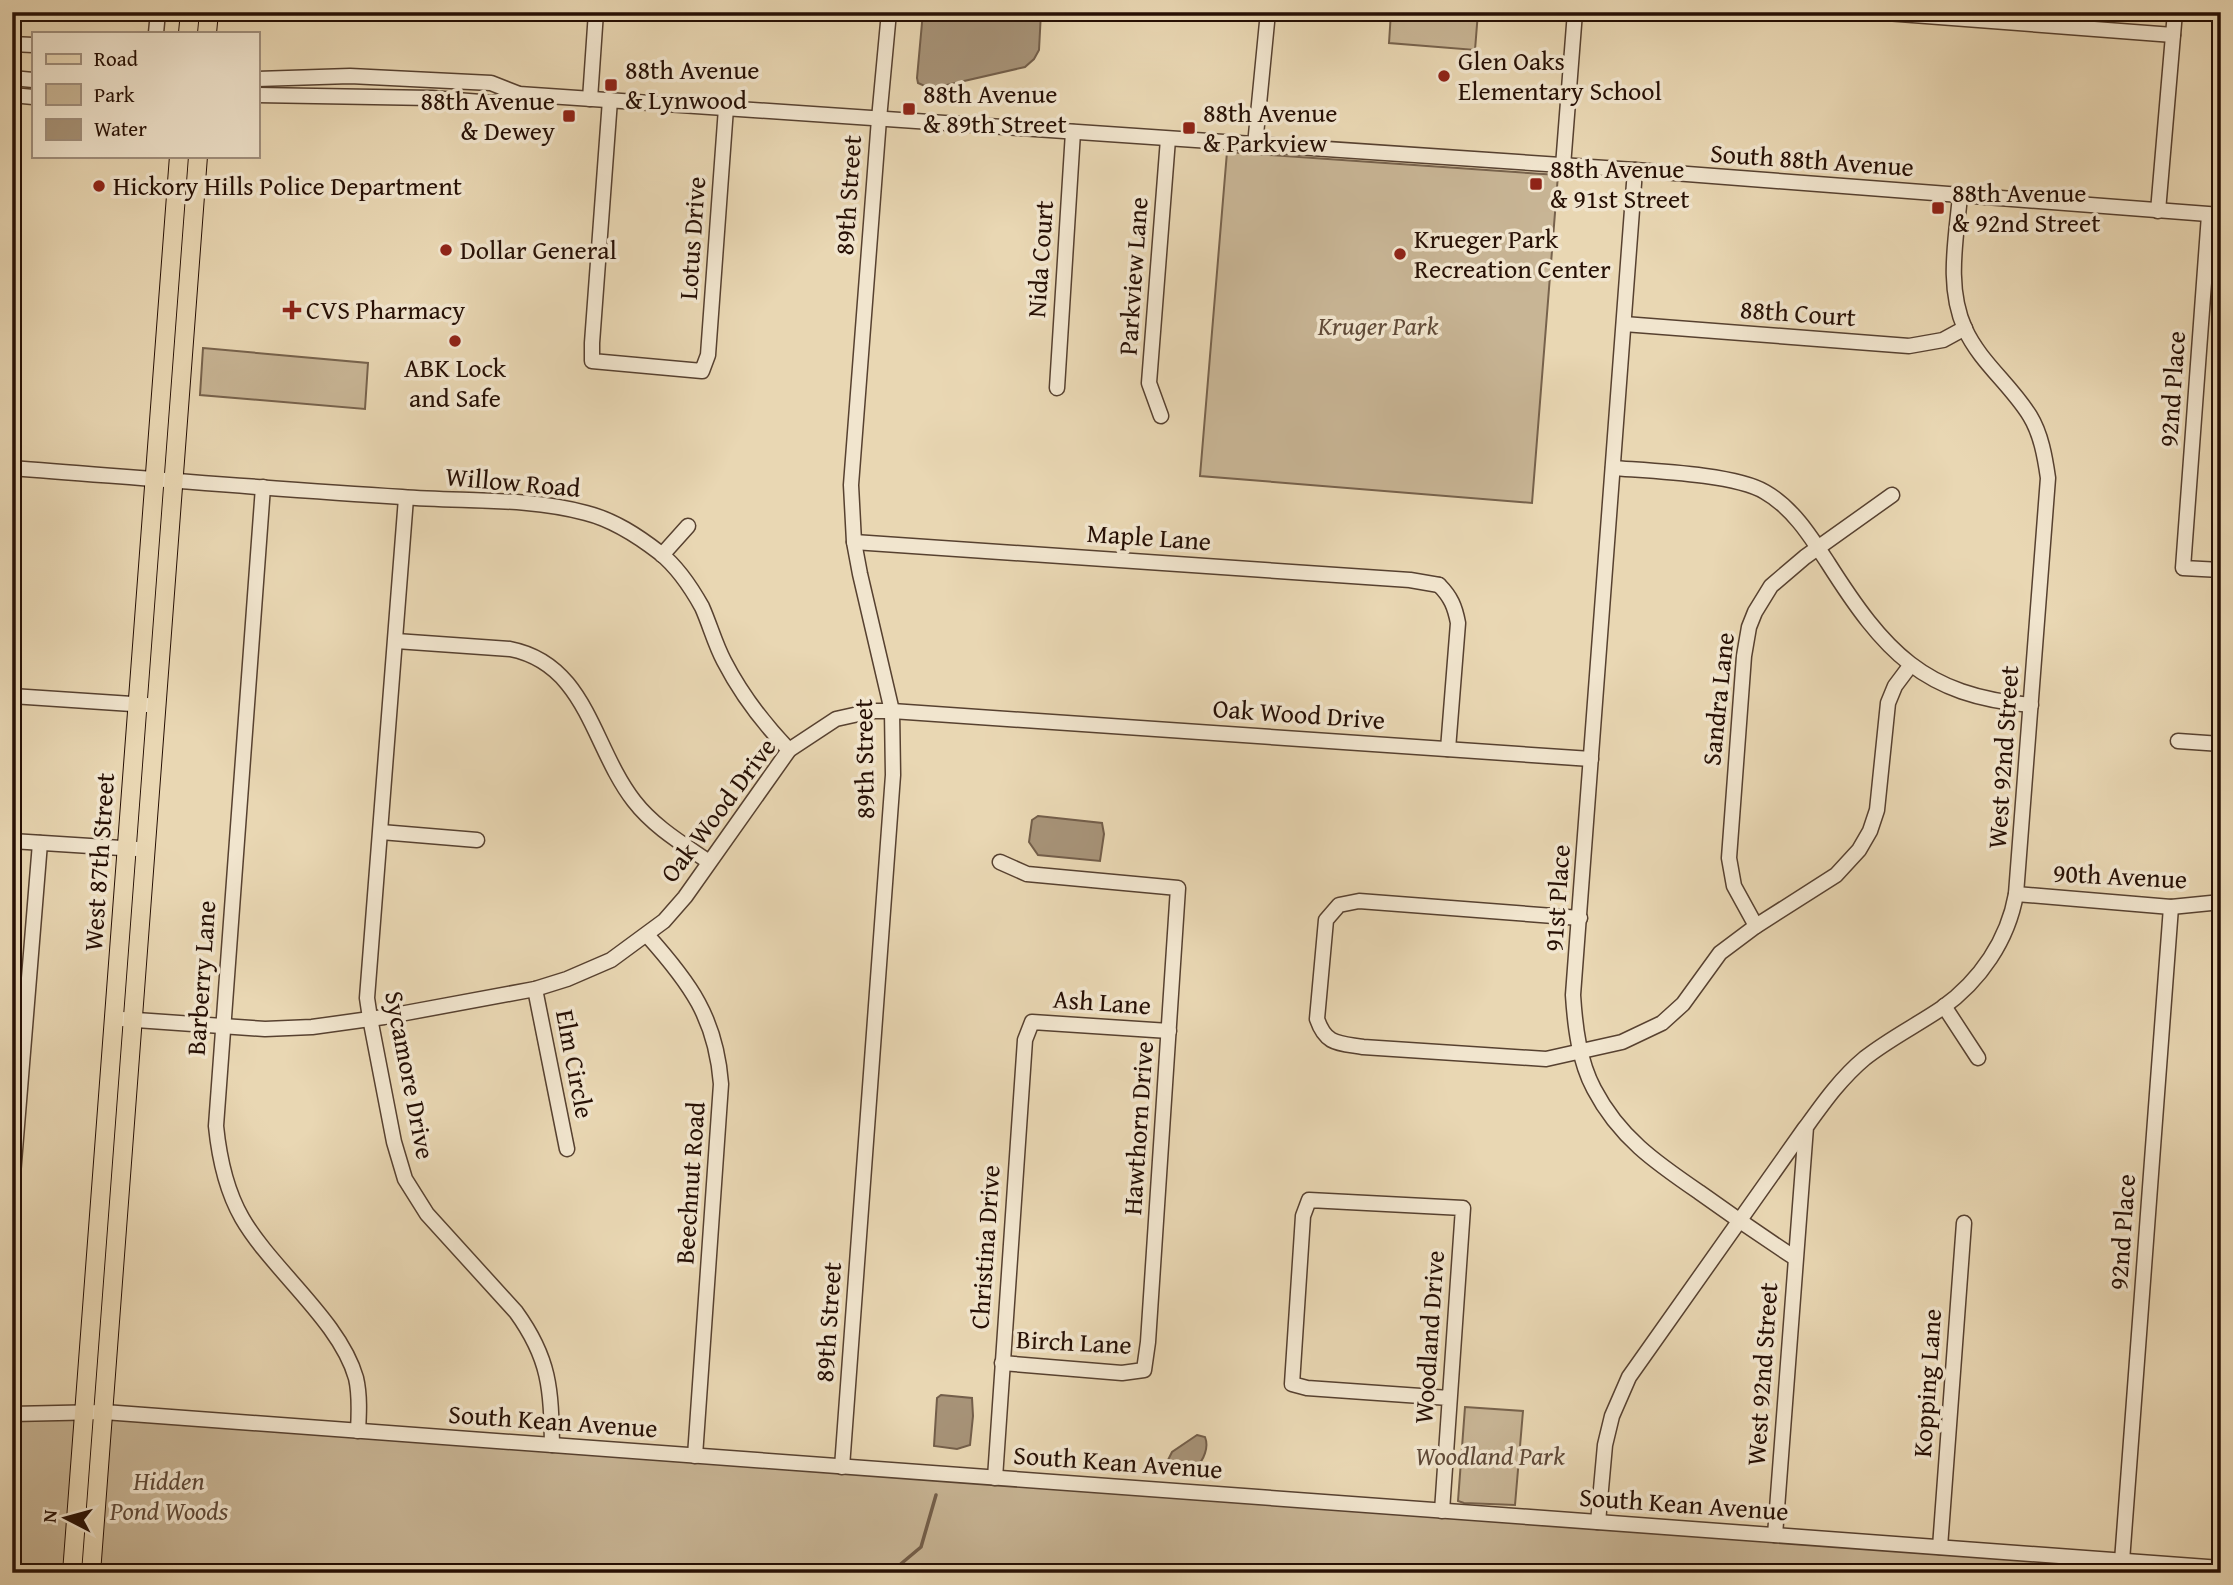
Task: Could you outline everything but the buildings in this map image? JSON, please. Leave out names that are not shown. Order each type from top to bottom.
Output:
[{"type":"main road","points":[[188,32],[190,12]]},
{"type":"main road","points":[[207,32],[209,12]]},
{"type":"main road","name":"West 87th Street","points":[[72,1573],[179,158]]},
{"type":"main road","name":"West 87th Street","points":[[91,1573],[198,158]]},
{"type":"street","points":[[156,32],[158,12]]},
{"type":"street","points":[[590,99],[596,12]]},
{"type":"street","name":"89th Street","points":[[842,1466],[893,791],[892,711],[854,542],[851,485],[889,12]]},
{"type":"street","points":[[1255,145],[1268,12]]},
{"type":"street","points":[[1563,166],[1576,12]]},
{"type":"street","points":[[1872,12],[2173,35]]},
{"type":"street","points":[[2158,211],[2175,12]]},
{"type":"street","points":[[12,44],[32,46]]},
{"type":"street","name":"South 88th Avenue","points":[[259,79],[350,76],[491,83],[519,94],[1635,170],[2215,215]]},
{"type":"street","points":[[12,78],[32,80]]},
{"type":"street","name":"South 88th Avenue","points":[[259,95],[493,103],[519,94]]},
{"type":"street","points":[[12,95],[32,97]]},
{"type":"street","name":"Lotus Drive","points":[[610,100],[592,361],[702,371],[708,355],[726,108]]},
{"type":"street","name":"Nida Court","points":[[1057,388],[1073,132]]},
{"type":"street","name":"Parkview Lane","points":[[1161,416],[1149,383],[1168,138]]},
{"type":"street","name":"91st Place","points":[[1635,170],[1573,995],[1581,1051],[1592,1086],[1603,1104],[1644,1153],[1738,1220]]},
{"type":"street","name":"West 92nd Street","points":[[1775,1535],[1806,1127],[1847,1073],[1867,1056],[1944,1006],[1977,976],[1991,957],[2012,912],[2016,894],[2047,492],[2046,463],[2030,416],[1974,346],[1965,328],[1954,285],[1960,195]]},
{"type":"street","name":"92nd Place","points":[[2215,215],[2183,568],[2221,570]]},
{"type":"street","name":"88th Court","points":[[1624,324],[1909,346],[1943,340],[1965,328]]},
{"type":"street","name":"Willow Road","points":[[12,468],[406,498],[510,502],[585,512],[602,517],[630,531],[662,555],[701,606],[722,658],[738,687],[772,733],[789,750]]},
{"type":"street","points":[[1613,468],[1728,480],[1751,485],[1772,496],[1791,512],[1818,548],[1854,605],[1882,639],[1910,666],[1966,695],[2003,703],[2031,705]]},
{"type":"street","name":"Barberry Lane","points":[[263,487],[216,1126],[225,1175],[240,1215],[255,1238],[342,1346],[357,1381],[358,1431]]},
{"type":"street","name":"Sandra Lane","points":[[1756,926],[1739,898],[1729,858],[1746,641],[1755,612],[1771,586],[1818,548],[1892,495]]},
{"type":"street","name":"Sycamore Drive","points":[[406,498],[367,998],[370,1018],[394,1142],[405,1179],[427,1214],[516,1312],[538,1348],[551,1395],[552,1445]]},
{"type":"street","points":[[662,555],[688,526]]},
{"type":"street","name":"Maple Lane","points":[[854,542],[1444,581],[1455,607],[1458,623],[1448,749]]},
{"type":"street","points":[[396,641],[510,649],[523,651],[549,664],[573,690],[635,804],[666,832],[709,862]]},
{"type":"street","points":[[1580,918],[1359,901],[1339,905],[1325,920],[1317,1019],[1322,1033],[1333,1042],[1363,1048],[1546,1059],[1622,1042],[1662,1023],[1683,1004],[1720,953],[1836,874],[1849,862],[1870,831],[1881,782],[1888,704],[1895,685],[1910,666]]},
{"type":"street","points":[[12,696],[157,706]]},
{"type":"street","name":"Oak Wood Drive","points":[[114,1018],[294,1028],[370,1018],[534,989],[593,969],[647,934],[685,897],[789,750],[836,719],[872,711],[1591,760]]},
{"type":"street","points":[[2178,741],[2221,744]]},
{"type":"street","points":[[381,832],[477,841]]},
{"type":"street","points":[[12,841],[145,849]]},
{"type":"street","points":[[12,1187],[40,843]]},
{"type":"street","name":"Hawthorn Drive","points":[[1000,862],[1027,874],[1178,888],[1144,1370]]},
{"type":"street","name":"90th Avenue","points":[[2016,894],[2171,907],[2221,902]]},
{"type":"street","name":"92nd Place","points":[[2122,1560],[2171,907]]},
{"type":"street","name":"Beechnut Road","points":[[647,934],[682,975],[700,1002],[710,1023],[720,1065],[721,1084],[695,1456]]},
{"type":"street","name":"Elm Circle","points":[[534,989],[567,1149]]},
{"type":"street","points":[[1944,1006],[1978,1058]]},
{"type":"street","name":"Ash Lane","points":[[1032,1022],[1169,1031]]},
{"type":"street","name":"Christina Drive","points":[[995,1478],[1023,1053],[1032,1022]]},
{"type":"street","points":[[1598,1522],[1605,1445],[1612,1416],[1629,1377],[1806,1127]]},
{"type":"street","name":"Woodland Drive","points":[[1442,1511],[1463,1209],[1309,1200],[1303,1216],[1292,1384],[1307,1388],[1449,1398]]},
{"type":"street","name":"West 92nd Street","points":[[1738,1220],[1796,1258]]},
{"type":"street","name":"Kopping Lane","points":[[1940,1547],[1964,1223]]},
{"type":"street","name":"Birch Lane","points":[[1002,1363],[1122,1373],[1144,1370]]},
{"type":"street","name":"South Kean Avenue","points":[[12,1414],[104,1412],[2221,1568]]},
{"type":"green space","points":[[1391,12],[1478,12],[1475,50],[1389,43]]},
{"type":"green space","name":"Kruger Park","points":[[1227,152],[1558,175],[1532,503],[1200,476]]},
{"type":"green space","points":[[203,348],[368,363],[365,409],[200,395]]},
{"type":"green space","name":"Woodland Park","points":[[1465,1407],[1523,1411],[1515,1505],[1458,1501]]},
{"type":"green space","name":"Hidden Pond Woods","points":[[94,1416],[2221,1573],[87,1573],[92,1448],[76,1446],[63,1573],[12,1573],[12,1417]]},
{"type":"water","points":[[923,12],[1041,12],[1039,50],[1025,67],[938,87],[927,87],[918,83],[917,78]]},
{"type":"water","points":[[1038,816],[1102,823],[1104,834],[1100,861],[1038,855],[1029,842],[1032,820]]},
{"type":"water","points":[[941,1395],[972,1398],[970,1445],[957,1449],[934,1446],[937,1398]]},
{"type":"water","points":[[1197,1435],[1205,1437],[1206,1449],[1196,1467],[1175,1466],[1167,1462],[1172,1452]]},
{"type":"waterway","points":[[890,1573],[921,1547],[936,1495]]},
{"type":"place","name":"Glen Oaks Elementary School","points":[[1444,76]]},
{"type":"place","name":"88th Avenue & Lynwood","points":[[611,85]]},
{"type":"place","name":"88th Avenue & 89th Street","points":[[909,109]]},
{"type":"place","name":"88th Avenue & Dewey","points":[[569,116]]},
{"type":"place","name":"88th Avenue & Parkview","points":[[1189,128]]},
{"type":"place","name":"88th Avenue & 91st Street","points":[[1536,184]]},
{"type":"place","name":"Hickory Hills Police Department","points":[[99,186]]},
{"type":"place","name":"88th Avenue & 92nd Street","points":[[1938,208]]},
{"type":"place","name":"Dollar General","points":[[446,250]]},
{"type":"place","name":"Krueger Park Recreation Center","points":[[1400,254]]},
{"type":"place","name":"CVS Pharmacy","points":[[292,310]]},
{"type":"place","name":"ABK Lock and Safe","points":[[455,341]]}]
